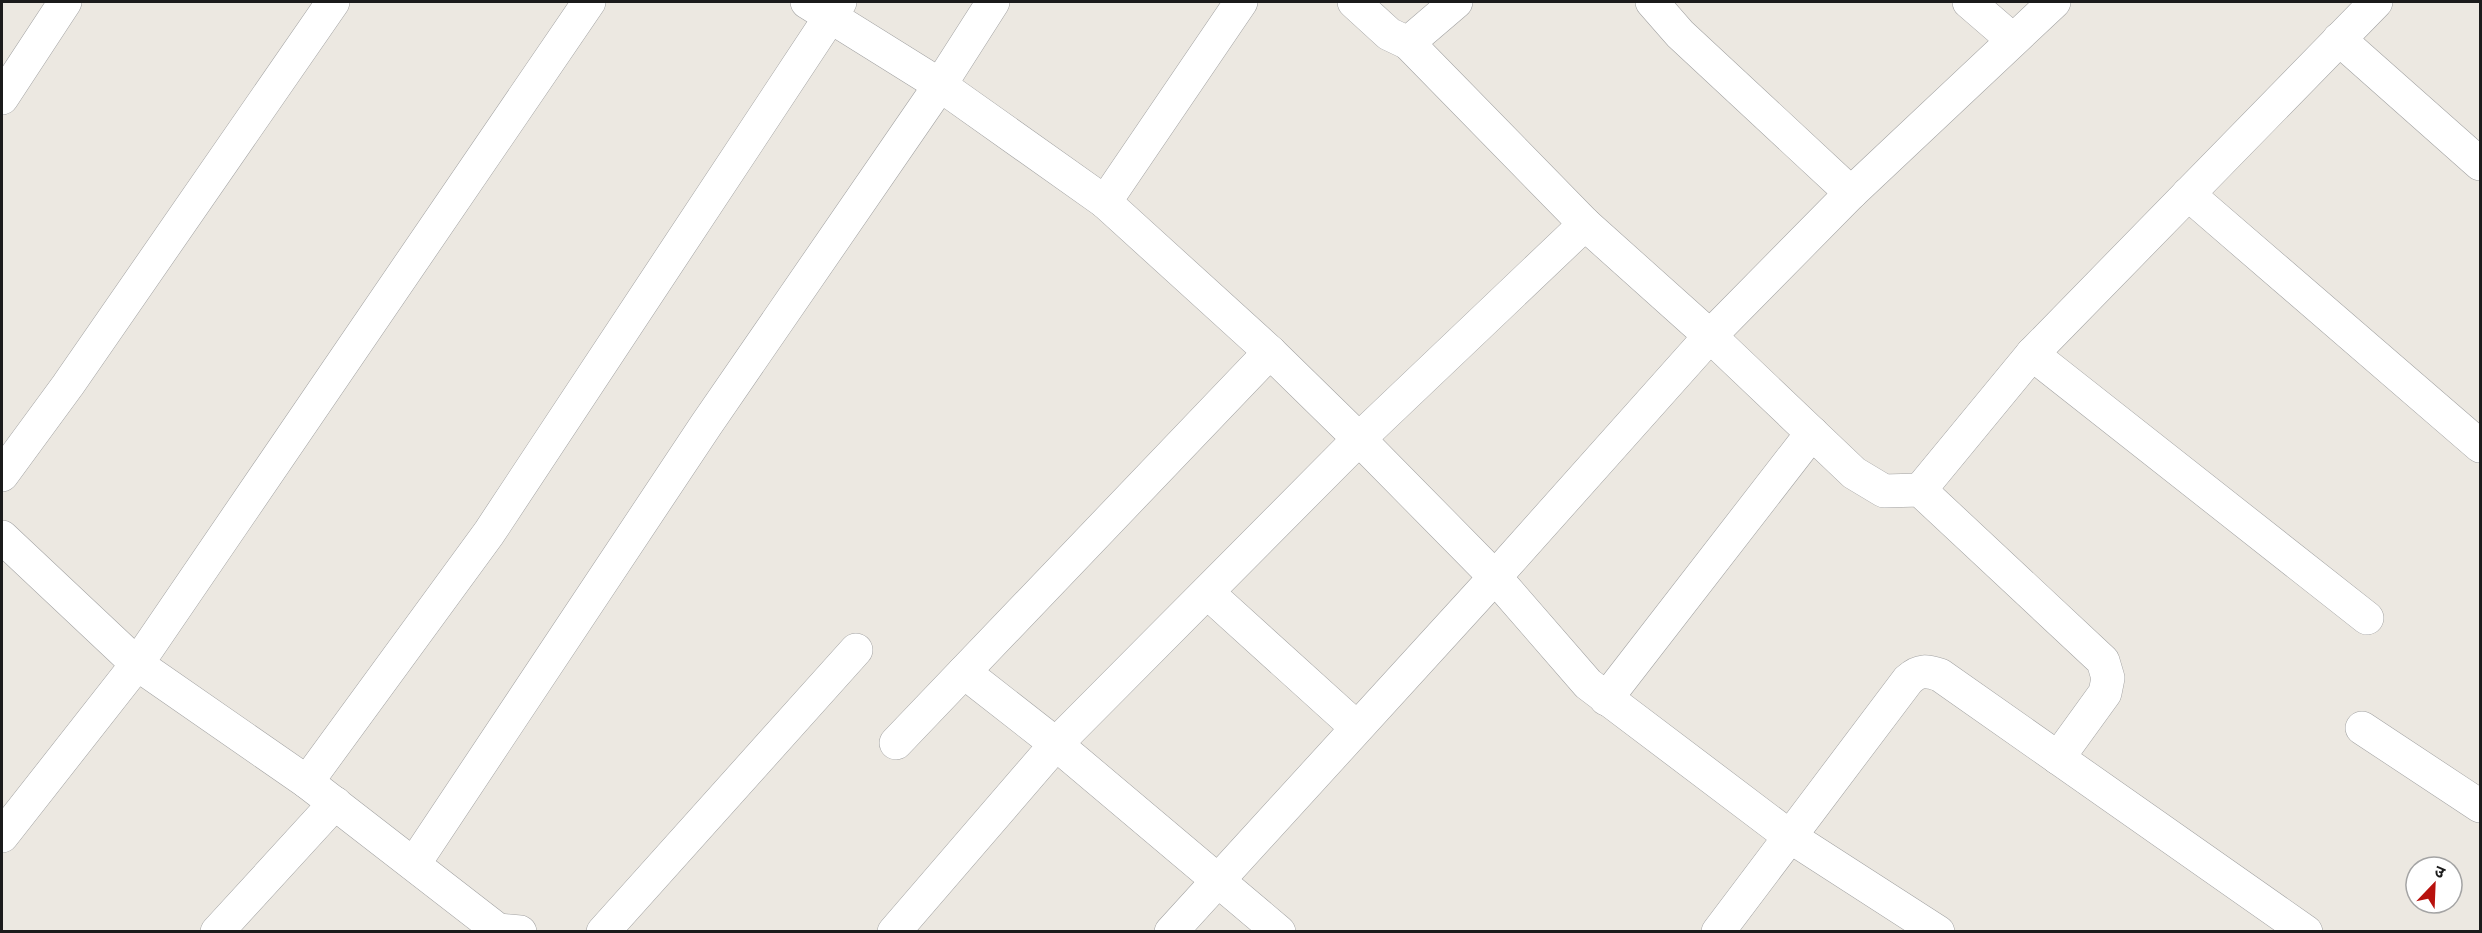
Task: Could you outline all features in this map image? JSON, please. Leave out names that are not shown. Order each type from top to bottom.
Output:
[{"type":"street","points":[[2,98],[65,2]]},
{"type":"street","points":[[2,475],[68,385],[333,2]]},
{"type":"street","points":[[2,836],[137,664],[589,2]]},
{"type":"street","points":[[414,864],[706,425],[940,85],[993,2]]},
{"type":"street","points":[[1105,202],[1241,2]]},
{"type":"street","points":[[1354,2],[1389,34],[1408,43],[1585,224],[1868,483],[1884,491],[1920,490],[2103,661],[2108,678],[2106,693],[2058,758]]},
{"type":"street","points":[[1408,43],[1456,2]]},
{"type":"street","points":[[1652,2],[1680,34],[1851,193]]},
{"type":"street","points":[[1969,2],[2013,40]]},
{"type":"street","points":[[1171,932],[1495,577],[1710,336],[1851,193],[2054,2]]},
{"type":"street","points":[[1920,490],[2032,354],[2376,2]]},
{"type":"street","points":[[307,782],[489,533],[826,6],[1105,202],[1270,352],[1359,439],[1495,577],[1588,684],[1606,699],[1789,836],[1938,932]]},
{"type":"street","points":[[2339,39],[2481,164]]},
{"type":"street","points":[[2188,194],[2481,446]]},
{"type":"street","points":[[894,932],[1056,744],[1359,439],[1585,224]]},
{"type":"street","points":[[897,743],[1270,352]]},
{"type":"street","points":[[2032,354],[2367,618]]},
{"type":"street","points":[[1606,699],[1812,433]]},
{"type":"street","points":[[2,537],[137,664],[307,782],[505,931]]},
{"type":"street","points":[[1208,593],[1356,727]]},
{"type":"street","points":[[603,932],[856,650]]},
{"type":"street","points":[[1718,932],[1789,836],[1916,673],[1925,670],[1940,675],[2306,932]]},
{"type":"street","points":[[964,672],[1056,744],[1279,932]]},
{"type":"street","points":[[2362,728],[2481,807]]},
{"type":"street","points":[[217,932],[335,803]]}]
